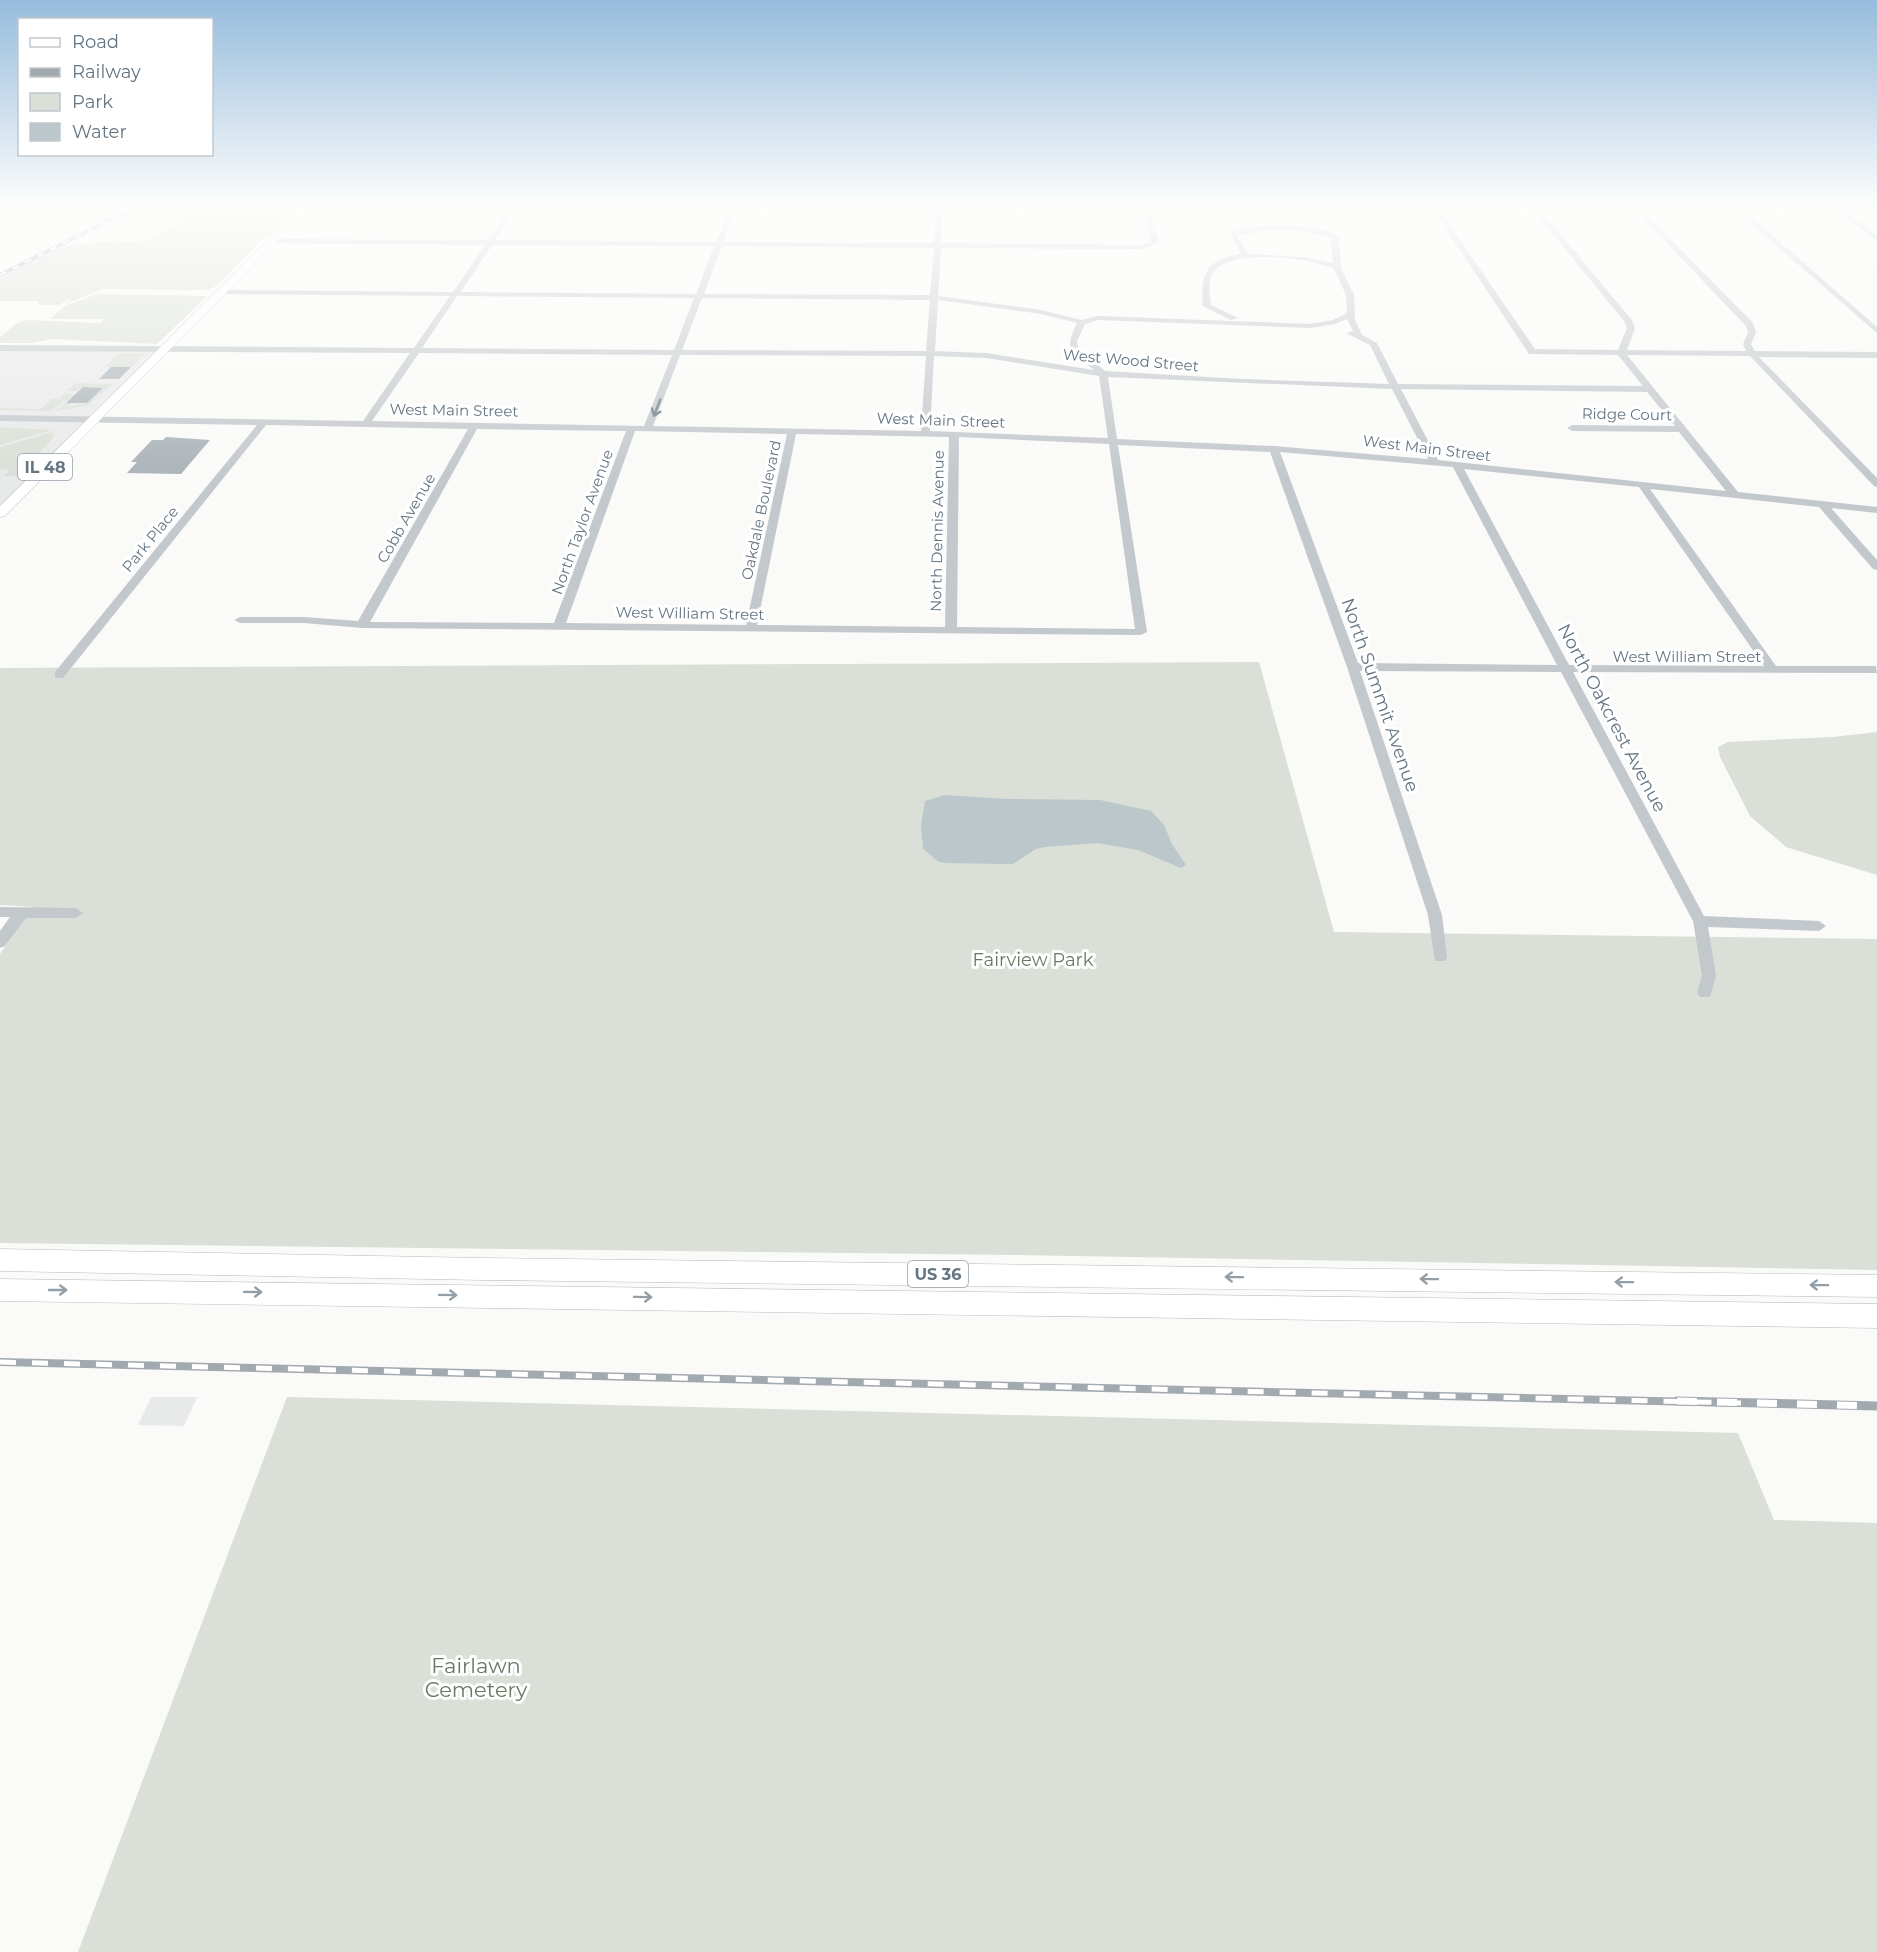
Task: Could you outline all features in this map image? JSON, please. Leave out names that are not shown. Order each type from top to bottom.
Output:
[{"type":"main road","name":"IL 48","points":[[0,513],[216,296]]},
{"type":"main road","name":"US 36","points":[[0,1260],[482,1269],[1877,1286]]},
{"type":"main road","name":"US 36","points":[[0,1290],[1877,1316]]},
{"type":"street","points":[[366,424],[452,296]]},
{"type":"street","points":[[648,428],[698,296]]},
{"type":"street","points":[[709,296],[935,298],[976,301],[1041,312],[1082,322],[1098,318],[1251,322],[1310,326],[1359,334],[1373,343],[1435,464]]},
{"type":"street","points":[[1185,321],[1203,315],[1207,306],[1205,296]]},
{"type":"street","points":[[1350,296],[1350,315],[1359,334]]},
{"type":"street","points":[[1494,296],[1532,352],[1877,354]]},
{"type":"street","points":[[1608,296],[1628,320],[1631,328],[1621,354]]},
{"type":"street","points":[[1722,296],[1750,325],[1752,332],[1747,344],[1752,354],[1877,484]]},
{"type":"street","points":[[1837,296],[1877,331]]},
{"type":"street","points":[[925,434],[935,298]]},
{"type":"street","points":[[1207,306],[1251,322]]},
{"type":"street","points":[[1310,326],[1335,322],[1350,315]]},
{"type":"street","points":[[1082,322],[1073,341],[1074,348],[1103,374],[1114,442]]},
{"type":"street","name":"West Wood Street","points":[[0,348],[984,355],[1103,374],[1398,388],[1648,389]]},
{"type":"street","points":[[1621,354],[1735,495]]},
{"type":"street","points":[[1865,355],[1877,365]]},
{"type":"street","name":"West Main Street","points":[[0,418],[954,434],[1274,449],[1364,455],[1644,487],[1877,510]]},
{"type":"street","name":"Park Place","points":[[59,675],[264,422]]},
{"type":"street","name":"Cobb Avenue","points":[[362,625],[475,425]]},
{"type":"street","name":"North Taylor Avenue","points":[[559,626],[633,428]]},
{"type":"street","name":"Ridge Court","points":[[1572,428],[1681,429]]},
{"type":"street","name":"Oakdale Boulevard","points":[[751,629],[792,431]]},
{"type":"street","name":"North Dennis Avenue","points":[[951,629],[954,434]]},
{"type":"street","name":"West William Street","points":[[240,620],[304,620],[362,625],[1141,632],[1114,442]]},
{"type":"street","name":"North Summit Avenue","points":[[1274,449],[1353,667],[1435,915],[1440,957]]},
{"type":"street","name":"North Oakcrest Avenue","points":[[1458,467],[1700,921],[1709,975],[1705,993]]},
{"type":"street","points":[[1644,487],[1774,671]]},
{"type":"street","points":[[1822,504],[1877,567]]},
{"type":"street","name":"West William Street","points":[[1353,667],[1876,670]]},
{"type":"street","points":[[0,912],[76,913]]},
{"type":"street","points":[[0,942],[22,912]]},
{"type":"street","points":[[1700,921],[1819,926]]},
{"type":"shaded area","points":[[0,348],[163,349],[0,513]]},
{"type":"shaded area","points":[[151,1397],[197,1397],[184,1426],[138,1425]]},
{"type":"green space","points":[[0,296],[85,296],[66,304],[72,298],[58,305],[38,305],[39,301],[0,301]]},
{"type":"green space","points":[[91,296],[207,296],[157,344],[53,339],[30,343],[0,343],[0,337],[17,323],[28,320],[100,323],[104,319],[50,319],[65,306]]},
{"type":"green space","points":[[119,353],[147,353],[132,367],[104,367]]},
{"type":"green space","points":[[76,383],[113,384],[88,405],[55,411],[67,403],[73,403],[63,408],[87,403],[104,388],[81,387],[77,391],[67,391]]},
{"type":"green space","points":[[65,393],[75,395],[50,411],[0,410],[0,408],[41,409],[52,399],[59,399]]},
{"type":"green space","points":[[0,427],[52,430],[0,445]]},
{"type":"green space","points":[[53,432],[53,438],[18,476],[4,476],[10,470],[0,469],[0,447]]},
{"type":"green space","name":"Fairview Park","points":[[1259,662],[1334,932],[1877,939],[1877,1270],[1019,1255],[0,1243],[0,954],[32,907],[0,905],[0,668]]},
{"type":"green space","points":[[1877,732],[1877,875],[1786,847],[1750,816],[1720,757],[1718,747],[1728,742],[1833,737]]},
{"type":"green space","name":"Fairlawn Cemetery","points":[[287,1397],[1738,1433],[1774,1520],[1877,1523],[1877,1952],[78,1952]]},
{"type":"water","points":[[945,795],[1007,799],[1100,800],[1151,811],[1164,825],[1172,844],[1186,865],[1181,868],[1138,850],[1097,843],[1036,849],[1013,864],[939,862],[923,849],[921,825],[925,801]]},
{"type":"building","points":[[111,367],[131,367],[119,379],[99,379]]},
{"type":"building","points":[[83,387],[103,388],[87,403],[66,403]]},
{"type":"building","points":[[166,437],[210,440],[181,474],[127,473],[137,462],[131,462],[152,440],[163,440]]},
{"type":"railway","points":[[0,1362],[1741,1403]]},
{"type":"railway","points":[[1677,1401],[1877,1406]]}]
